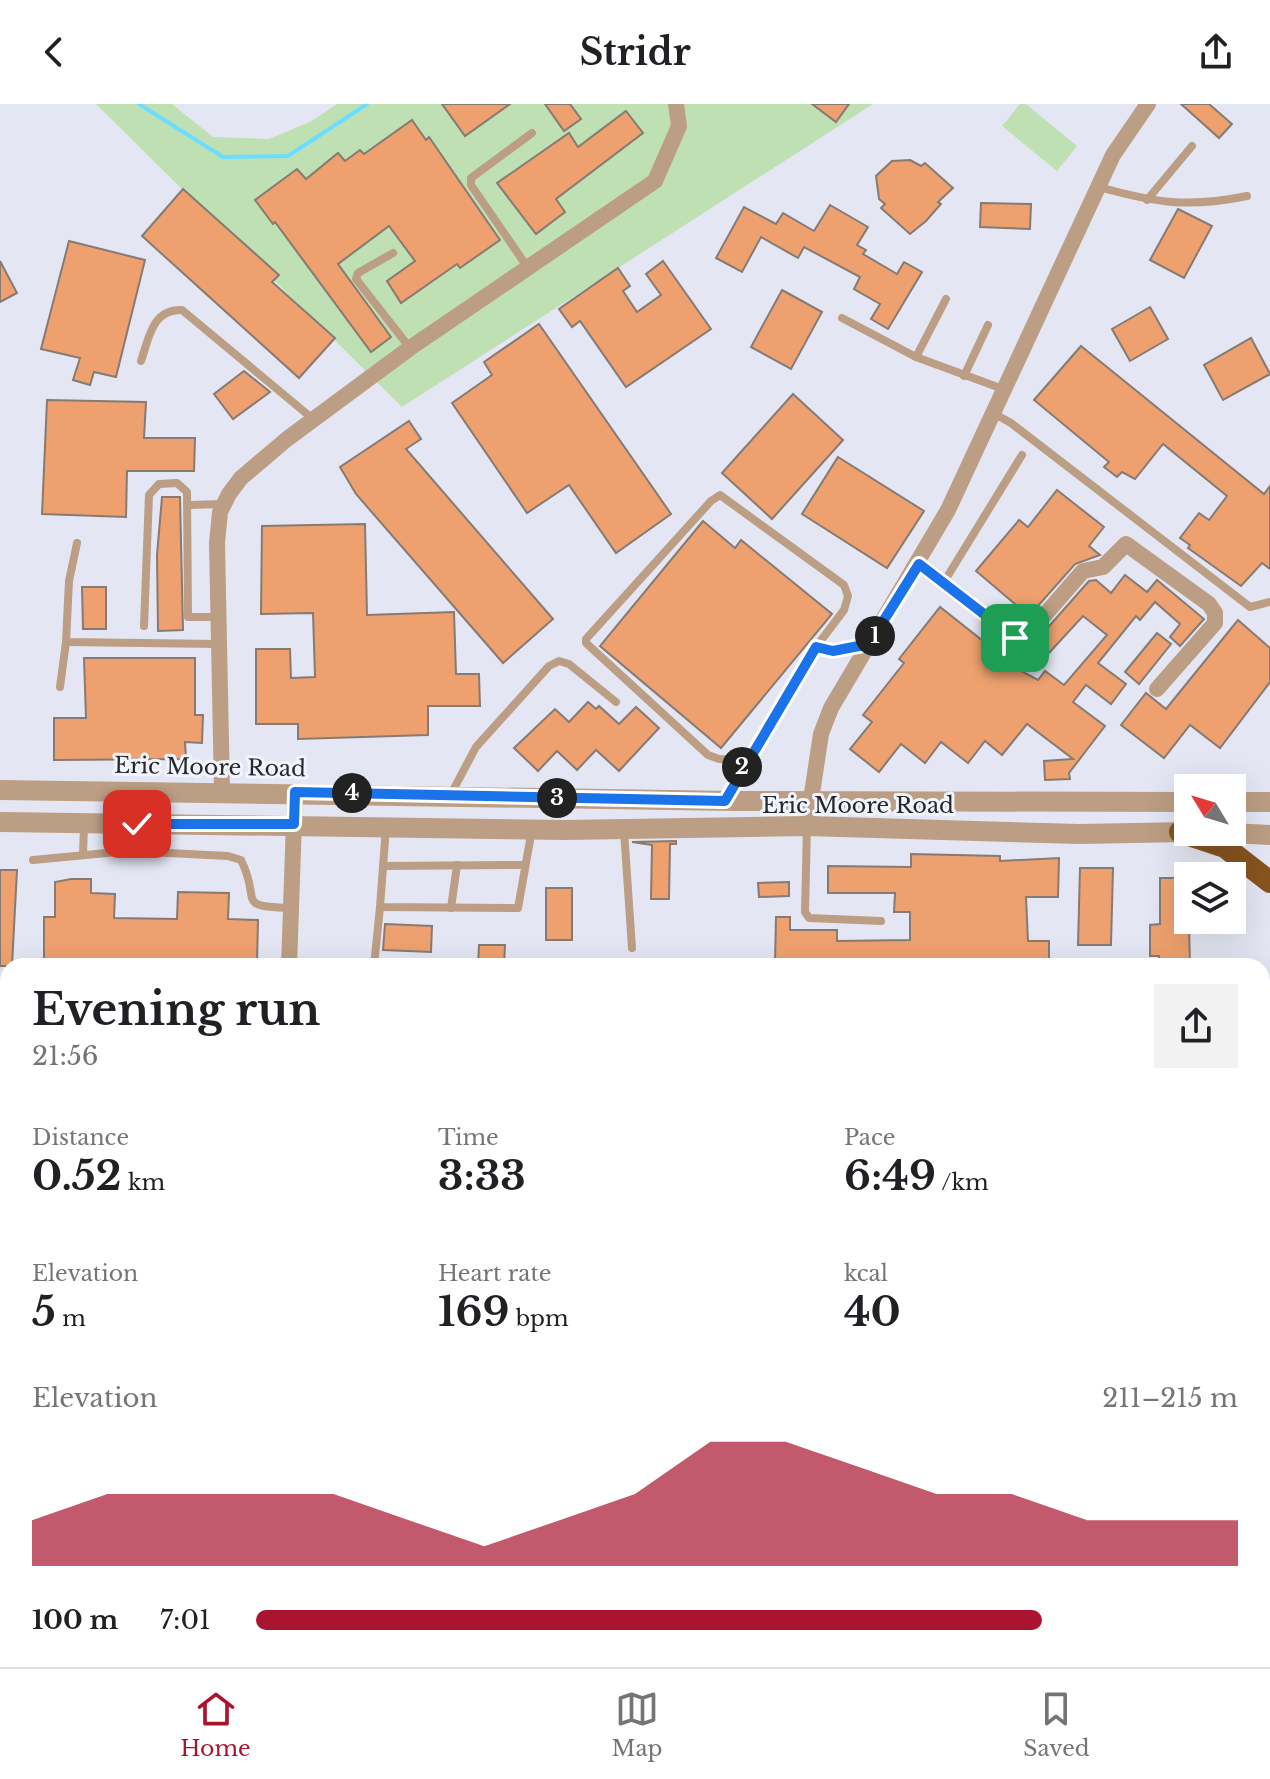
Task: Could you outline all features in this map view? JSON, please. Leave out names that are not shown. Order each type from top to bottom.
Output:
[{"type":"highway","points":[[1222,846],[1270,882]]},
{"type":"street","points":[[222,791],[217,543],[223,504],[241,478],[313,420],[410,348],[655,181],[679,126],[676,104]]},
{"type":"street","points":[[807,826],[808,800],[821,734],[831,708],[919,564],[1113,155],[1148,104]]},
{"type":"street","points":[[919,564],[1015,638],[1022,637],[1083,571],[1103,567],[1126,544],[1209,604],[1215,613],[1215,623],[1157,689]]},
{"type":"street","name":"Eric Moore Road","points":[[0,790],[295,792],[725,801],[1174,802]]},
{"type":"street","points":[[289,958],[295,792]]},
{"type":"street","points":[[1246,802],[1270,802]]},
{"type":"street","name":"Eric Moore Road","points":[[0,822],[624,830],[807,826],[1079,834],[1174,832]]},
{"type":"street","points":[[1246,834],[1270,835]]},
{"type":"lane","points":[[529,269],[471,185],[476,172],[532,133]]},
{"type":"lane","points":[[1147,200],[1192,146]]},
{"type":"lane","points":[[1099,187],[1147,200],[1203,205],[1247,196]]},
{"type":"lane","points":[[393,253],[358,273],[356,279],[410,348]]},
{"type":"lane","points":[[916,357],[946,299]]},
{"type":"lane","points":[[141,361],[155,319],[171,310],[182,310],[313,420]]},
{"type":"lane","points":[[842,318],[916,357],[1004,390]]},
{"type":"lane","points":[[964,376],[988,325]]},
{"type":"lane","points":[[993,413],[1011,423],[1250,607],[1270,602]]},
{"type":"lane","points":[[944,582],[1022,455]]},
{"type":"lane","points":[[144,626],[149,495],[159,484],[177,483],[187,492],[190,505],[188,617],[219,617]]},
{"type":"lane","points":[[725,801],[746,760],[816,647],[844,610],[848,596],[844,585],[720,495],[711,501],[586,639],[588,646],[708,755],[719,759],[746,760]]},
{"type":"lane","points":[[190,505],[223,504]]},
{"type":"lane","points":[[60,687],[69,581],[77,543]]},
{"type":"lane","points":[[66,642],[219,644]]},
{"type":"lane","points":[[816,647],[833,651],[869,644]]},
{"type":"lane","points":[[449,797],[476,747],[549,666],[559,661],[569,664],[616,702]]},
{"type":"lane","points":[[83,855],[84,823]]},
{"type":"lane","points":[[375,958],[386,826]]},
{"type":"lane","points":[[807,826],[805,912],[809,918],[881,921]]},
{"type":"lane","points":[[380,907],[518,908],[532,829]]},
{"type":"lane","points":[[624,830],[632,948]]},
{"type":"lane","points":[[33,860],[128,851],[228,856],[241,860],[254,904],[260,909],[290,908]]},
{"type":"lane","points":[[451,908],[457,865]]},
{"type":"lane","points":[[383,866],[525,865]]},
{"type":"green space","points":[[96,104],[172,104],[213,137],[269,139],[312,121],[337,104],[873,104],[402,407]]},
{"type":"green space","points":[[1020,104],[1026,104],[1077,146],[1057,171],[1002,126]]},
{"type":"building","points":[[442,104],[510,104],[465,136]]},
{"type":"building","points":[[545,104],[570,104],[581,119],[564,131]]},
{"type":"building","points":[[812,104],[849,104],[836,122]]},
{"type":"building","points":[[1181,104],[1209,104],[1232,124],[1219,138]]},
{"type":"building","points":[[626,111],[643,133],[556,199],[565,212],[536,234],[497,183],[569,133],[578,147]]},
{"type":"building","points":[[412,120],[426,140],[429,137],[500,240],[460,268],[457,264],[401,303],[387,281],[415,261],[389,226],[338,264],[391,337],[371,352],[275,222],[273,224],[255,200],[297,169],[306,179],[338,153],[345,161],[360,150],[364,154]]},
{"type":"building","points":[[910,160],[921,166],[925,163],[953,188],[938,202],[941,204],[926,221],[910,234],[881,208],[885,204],[879,199],[876,176],[892,161]]},
{"type":"building","points":[[183,189],[279,275],[272,282],[335,338],[299,378],[142,236]]},
{"type":"building","points":[[981,203],[1031,204],[1030,229],[980,227]]},
{"type":"building","points":[[830,205],[868,227],[857,245],[866,250],[863,254],[897,274],[904,262],[922,272],[888,329],[871,319],[880,304],[854,289],[860,277],[804,247],[798,258],[761,237],[742,272],[716,258],[744,207],[776,224],[783,213],[814,231]]},
{"type":"building","points":[[1178,209],[1212,226],[1184,278],[1150,260]]},
{"type":"building","points":[[69,241],[145,260],[116,377],[94,372],[90,385],[73,380],[80,358],[41,349]]},
{"type":"building","points":[[0,261],[17,293],[0,302]]},
{"type":"building","points":[[663,261],[711,329],[626,387],[580,321],[572,327],[559,309],[618,268],[630,286],[623,291],[637,312],[661,295],[646,274]]},
{"type":"building","points":[[782,290],[822,312],[791,369],[751,347]]},
{"type":"building","points":[[1150,307],[1168,339],[1130,361],[1112,329]]},
{"type":"building","points":[[539,324],[671,514],[616,553],[569,485],[527,513],[452,403],[492,375],[484,362]]},
{"type":"building","points":[[1251,338],[1270,374],[1223,400],[1204,365]]},
{"type":"building","points":[[1081,346],[1264,494],[1270,486],[1270,569],[1262,563],[1241,586],[1188,548],[1190,545],[1180,538],[1199,513],[1209,520],[1227,496],[1163,444],[1135,479],[1122,472],[1117,477],[1104,467],[1109,462],[1034,400]]},
{"type":"building","points":[[244,371],[270,392],[233,419],[214,394]]},
{"type":"building","points":[[793,394],[843,440],[772,519],[722,473]]},
{"type":"building","points":[[47,400],[146,402],[144,438],[195,438],[194,471],[127,471],[126,517],[42,514]]},
{"type":"building","points":[[409,421],[421,439],[406,449],[553,619],[503,663],[356,494],[340,467]]},
{"type":"building","points":[[838,457],[924,511],[887,568],[802,514]]},
{"type":"building","points":[[1057,490],[1104,527],[1089,546],[1100,555],[1075,564],[1029,616],[976,571],[1019,520],[1028,527]]},
{"type":"building","points":[[162,497],[180,497],[183,630],[158,631],[157,555]]},
{"type":"building","points":[[703,521],[735,548],[741,540],[832,614],[721,748],[600,646]]},
{"type":"building","points":[[365,524],[367,615],[454,612],[456,674],[479,674],[480,706],[428,706],[428,735],[298,739],[298,724],[256,724],[256,649],[290,649],[291,678],[315,677],[313,613],[261,614],[262,526]]},
{"type":"building","points":[[1125,575],[1147,592],[1157,580],[1204,619],[1180,646],[1170,637],[1180,624],[1155,602],[1140,620],[1136,616],[1098,663],[1126,684],[1111,704],[1086,685],[1073,702],[1105,726],[1069,773],[1070,779],[1045,780],[1044,761],[1073,759],[1027,724],[1002,755],[985,741],[968,763],[941,742],[925,763],[901,744],[879,772],[850,749],[872,722],[863,715],[904,663],[899,659],[940,607],[1021,671],[1038,680],[1045,671],[1064,685],[1107,635],[1083,616],[1048,654],[1035,642],[1089,581],[1096,580],[1111,593]]},
{"type":"building","points":[[82,587],[106,587],[106,629],[83,629]]},
{"type":"building","points":[[1238,620],[1270,648],[1270,682],[1220,748],[1190,725],[1164,758],[1121,725],[1146,693],[1166,709]]},
{"type":"building","points":[[1157,633],[1171,644],[1139,684],[1125,672]]},
{"type":"building","points":[[84,658],[195,658],[195,715],[203,715],[202,743],[185,742],[186,759],[54,760],[54,718],[86,718]]},
{"type":"building","points":[[588,702],[596,709],[599,706],[619,724],[636,707],[659,728],[619,771],[596,750],[577,770],[557,751],[538,771],[514,748],[555,709],[569,722]]},
{"type":"building","points":[[676,841],[676,844],[670,844],[669,899],[651,899],[652,845],[632,842]]},
{"type":"building","points":[[911,854],[1000,856],[1000,861],[1059,858],[1058,897],[1026,897],[1028,941],[1049,941],[1049,958],[775,958],[776,917],[790,917],[790,930],[837,930],[837,941],[910,940],[910,912],[894,912],[895,893],[828,893],[828,866],[911,867]]},
{"type":"building","points":[[1080,868],[1113,868],[1111,945],[1078,945]]},
{"type":"building","points":[[0,870],[17,870],[12,958],[0,958]]},
{"type":"building","points":[[1160,878],[1174,878],[1174,934],[1189,934],[1190,958],[1150,956],[1150,925],[1160,924]]},
{"type":"building","points":[[91,879],[91,893],[115,894],[114,918],[177,919],[178,892],[229,893],[228,919],[258,920],[257,958],[44,958],[44,917],[55,917],[55,882]]},
{"type":"building","points":[[789,882],[789,896],[759,897],[758,883]]},
{"type":"building","points":[[546,888],[572,888],[572,940],[546,940]]},
{"type":"building","points":[[385,924],[432,926],[431,952],[383,950]]},
{"type":"building","points":[[479,945],[505,945],[504,958],[478,958]]},
{"type":"waterway","points":[[139,104],[223,157],[288,156],[367,104]]},
{"type":"route","points":[[137,824],[294,824],[295,792],[725,801],[741,768],[816,647],[833,651],[869,644],[919,564],[1015,638]]}]
